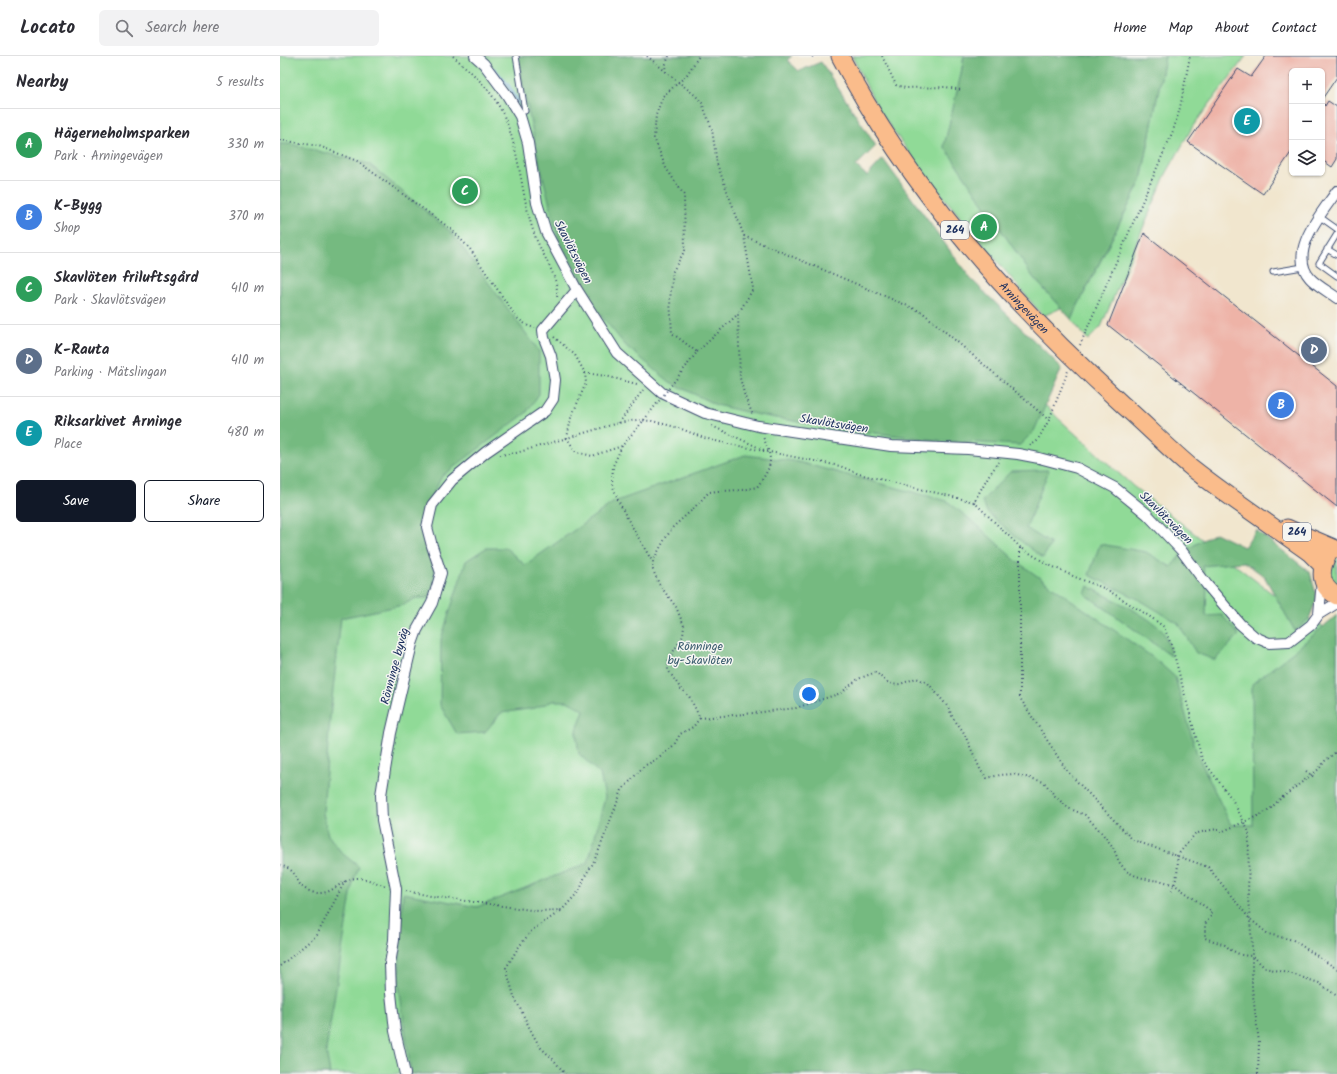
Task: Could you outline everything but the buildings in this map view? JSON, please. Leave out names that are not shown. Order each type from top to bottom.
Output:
[{"type":"main road","name":"Arningevägen","points":[[840,56],[855,85],[921,186],[977,256],[1046,331],[1098,382],[1192,467],[1310,553],[1322,573]]},
{"type":"main road","name":"Arningevägen","points":[[1258,516],[1336,549]]},
{"type":"main road","name":"264","points":[[1336,549],[1327,556],[1322,573],[1330,592],[1337,596]]},
{"type":"street","name":"Skavlötsvägen","points":[[475,56],[484,64],[507,95],[520,116],[528,143],[537,203],[546,232],[577,290],[617,353],[662,393],[705,413],[758,426],[890,446],[968,449],[1018,454],[1077,468],[1115,488],[1147,514],[1181,550],[1207,585],[1240,624],[1255,637],[1269,643],[1289,642],[1312,625],[1319,614],[1337,603]]},
{"type":"street","points":[[1337,191],[1313,225],[1306,238],[1303,260],[1303,267],[1310,278],[1337,298]]},
{"type":"street","points":[[543,330],[577,290]]},
{"type":"street","name":"Rönninge byväg","points":[[405,1074],[395,1031],[391,993],[390,964],[394,940],[396,889],[382,820],[381,795],[391,733],[412,644],[417,630],[432,603],[441,573],[427,527],[432,505],[452,480],[488,450],[546,411],[553,399],[555,380],[551,356],[544,338],[543,330]]},
{"type":"street","points":[[1319,614],[1322,573]]},
{"type":"lane","points":[[516,56],[525,111]]},
{"type":"lane","points":[[1320,217],[1337,229]]},
{"type":"lane","points":[[1337,235],[1319,263],[1337,276]]},
{"type":"lane","points":[[1328,249],[1337,255]]},
{"type":"lane","points":[[1273,272],[1303,267]]},
{"type":"path","points":[[453,56],[478,79],[489,93],[500,109],[511,134],[530,223],[555,278],[558,291],[555,316]]},
{"type":"path","points":[[647,56],[678,83],[696,96],[702,103],[712,129],[717,164],[744,236],[753,289],[738,314],[697,352],[622,446],[613,466],[612,484],[618,500],[653,561]]},
{"type":"path","points":[[666,72],[665,66],[669,56]]},
{"type":"path","points":[[697,352],[672,333],[670,300],[673,271],[685,250],[684,195],[666,168],[654,138],[656,115],[663,96],[686,76],[699,56]]},
{"type":"path","points":[[882,56],[896,85],[905,88],[946,87],[962,90]]},
{"type":"path","points":[[1078,350],[1173,132],[1180,108],[1190,56]]},
{"type":"path","points":[[280,140],[319,146],[357,161],[451,229],[470,249],[517,318],[528,326],[548,330],[575,355],[584,373],[586,383],[571,418],[568,438],[576,452],[592,456],[622,446]]},
{"type":"path","points":[[744,236],[922,312],[1049,420]]},
{"type":"path","points":[[700,718],[690,696],[681,689],[668,670],[668,660],[683,636],[684,626],[676,607],[659,584],[653,570],[653,561],[673,527],[709,492],[742,490],[757,487],[771,464],[769,451],[745,396],[740,378],[738,314]]},
{"type":"path","points":[[584,373],[606,376],[639,385]]},
{"type":"path","points":[[618,423],[645,387]]},
{"type":"path","points":[[488,450],[500,455],[516,453],[618,423],[637,420],[652,421],[679,428],[704,438],[724,443]]},
{"type":"path","points":[[974,502],[1020,547],[1047,564],[1106,589],[1164,627],[1172,647],[1202,759],[1232,799],[1249,832],[1248,899],[1252,956],[1252,988],[1259,1042],[1258,1074]]},
{"type":"path","points":[[1020,547],[1020,698],[1067,771],[1133,840],[1208,867],[1249,918],[1268,934],[1293,940],[1337,969]]},
{"type":"path","points":[[565,1074],[553,1059],[540,1047],[532,1034],[514,996],[506,968],[518,948],[532,930],[562,910],[580,890],[585,876],[592,866],[599,850],[622,790],[644,766],[659,758],[674,745],[680,734],[693,726],[700,718],[796,708],[842,693],[858,679],[876,672],[886,682],[898,685],[916,678],[928,683],[948,707],[953,718],[963,731],[981,771],[987,778],[1013,774],[1044,782],[1055,796],[1068,808],[1085,815],[1101,832],[1113,847],[1119,862],[1126,872],[1150,880],[1162,881],[1174,885],[1211,911],[1211,916],[1205,924],[1205,938],[1225,945],[1241,955],[1252,956],[1256,958],[1265,968],[1289,973],[1319,983],[1337,996]]},
{"type":"path","points":[[1171,891],[1174,885],[1178,863],[1177,856],[1195,834],[1215,829],[1219,829],[1221,832],[1262,814],[1319,769],[1325,761],[1337,751]]},
{"type":"path","points":[[1306,771],[1316,778]]},
{"type":"path","points":[[280,865],[290,869],[302,888],[323,894],[333,890],[346,881],[358,878],[396,889],[430,896],[538,911],[562,910]]},
{"type":"path","points":[[280,966],[317,934],[346,881]]},
{"type":"green space","name":"Rönninge by-Skavlöten","points":[[280,56],[783,56],[916,274],[1059,419],[1134,487],[1291,608],[1337,635],[1337,1074],[280,1074]]},
{"type":"green space","points":[[517,56],[792,56],[787,60],[799,71],[821,62],[876,146],[856,166],[867,176],[883,159],[970,278],[1062,368],[1034,431],[1020,445],[944,441],[833,428],[759,415],[716,405],[670,382],[626,346],[594,307],[581,278],[559,241],[537,153]]},
{"type":"green space","points":[[852,56],[964,56],[961,74],[1033,277],[1061,308],[1043,316],[926,176],[879,111]]},
{"type":"green space","points":[[964,56],[1165,56],[1141,181],[1071,319],[1033,277],[944,146]]},
{"type":"green space","points":[[1165,56],[1246,56],[1193,126],[1165,176],[1101,327],[1088,340],[1071,319],[1141,181]]},
{"type":"green space","points":[[280,144],[290,144],[369,164],[451,232],[539,351],[539,394],[526,413],[442,476],[421,518],[423,537],[435,571],[433,587],[428,598],[416,598],[403,605],[341,618],[330,717],[323,813],[328,835],[342,853],[359,867],[353,882],[326,1050],[330,1074],[280,1074]]},
{"type":"green space","points":[[745,455],[794,461],[947,501],[976,524],[1016,561],[1155,659],[1175,677],[1197,754],[1231,825],[1253,825],[1252,684],[1337,615],[1337,1074],[411,1074],[399,986],[403,893],[477,907],[588,863],[605,797],[600,774],[579,754],[576,733],[584,710],[567,701],[553,701],[535,708],[501,713],[485,732],[457,734],[440,705],[441,639],[466,561],[486,548],[506,548],[525,565],[614,502]]},
{"type":"green space","points":[[1049,470],[1026,528],[1051,544],[1043,558],[987,512],[982,501],[1011,471]]},
{"type":"green space","points":[[1256,530],[1310,572],[1317,598],[1309,619],[1295,631],[1264,576],[1244,562],[1203,566],[1207,585],[1206,616],[1222,615],[1239,635],[1215,660],[1196,653],[1178,623],[1138,599],[1089,575],[1100,544],[1146,552],[1171,567],[1184,551],[1215,533],[1244,547]]},
{"type":"green space","points":[[1337,555],[1337,587],[1328,577],[1331,559]]},
{"type":"green space","points":[[1088,586],[1139,613],[1157,626],[1163,632],[1167,640],[1171,656],[1085,594]]},
{"type":"waterway","points":[[494,69],[508,85],[519,103]]},
{"type":"place","name":"Riksarkivet Arninge","points":[[1247,121]]},
{"type":"place","name":"Skavlöten friluftsgård","points":[[465,191]]},
{"type":"place","name":"Hägerneholmsparken","points":[[984,227]]},
{"type":"place","name":"K-Rauta","points":[[1314,350]]},
{"type":"place","name":"K-Bygg","points":[[1281,405]]}]
